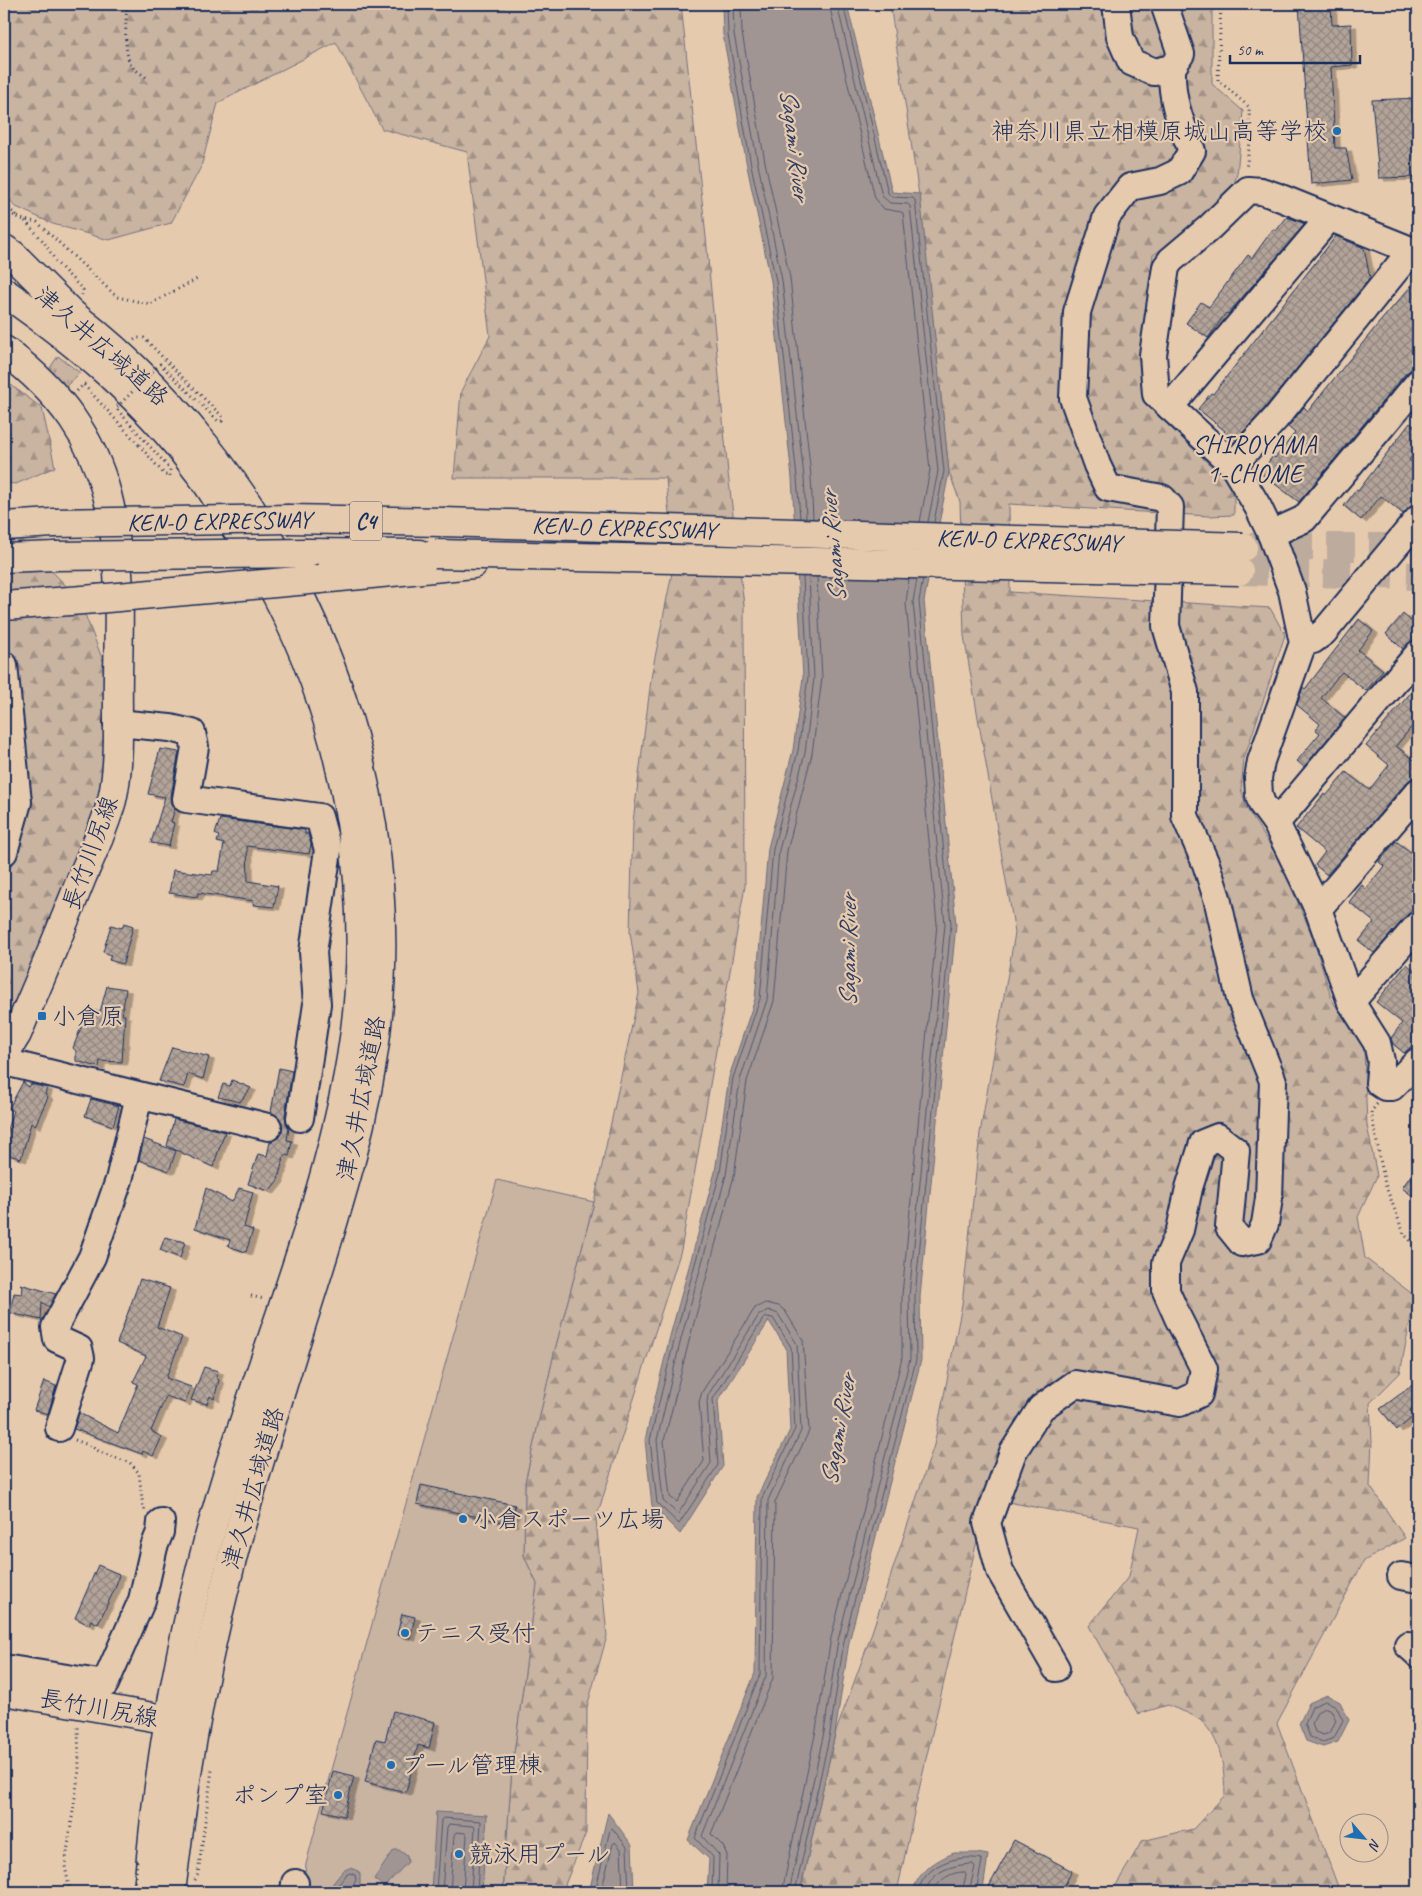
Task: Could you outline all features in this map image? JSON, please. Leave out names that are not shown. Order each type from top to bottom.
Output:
[{"type":"main road","points":[[4,249],[76,302]]},
{"type":"main road","name":"津久井広域道路","points":[[4,264],[76,302],[188,425],[236,485],[288,570],[328,656],[352,730],[370,807],[380,885],[382,965],[380,1001],[370,1079],[362,1117],[340,1202],[237,1537],[220,1604],[182,1723],[161,1763],[154,1859]]},
{"type":"main road","name":"津久井広域道路","points":[[4,292],[88,356],[146,410],[197,469],[263,572],[295,634],[324,711],[343,783],[355,861],[360,936],[357,1013],[352,1054],[337,1130],[316,1206],[242,1427],[216,1512],[189,1616],[182,1723]]},
{"type":"main road","name":"長竹川尻線","points":[[4,350],[41,381],[62,405],[85,440],[107,489],[116,537],[119,597],[115,783],[108,812],[28,1010],[4,1057]]},
{"type":"main road","name":"KEN-O EXPRESSWAY","points":[[4,526],[54,523],[289,519],[443,522],[1241,559],[557,556],[433,561],[307,553],[4,558]]},
{"type":"main road","points":[[4,520],[54,523]]},
{"type":"main road","points":[[4,606],[320,579],[433,561]]},
{"type":"main road","name":"長竹川尻線","points":[[4,1691],[182,1723]]},
{"type":"main road","points":[[154,1859],[181,1889]]},
{"type":"main road","points":[[148,1892],[154,1859]]},
{"type":"street","points":[[1116,4],[1120,37],[1131,62],[1154,72],[1172,68]]},
{"type":"street","points":[[1056,1668],[1000,1571],[987,1523],[1013,1452],[1041,1408],[1075,1384],[1180,1403],[1199,1394],[1204,1369],[1166,1291],[1166,1263],[1180,1230],[1189,1188],[1203,1143],[1218,1137],[1236,1151],[1229,1227],[1242,1243],[1258,1240],[1265,1224],[1269,1198],[1273,1081],[1240,999],[1217,898],[1206,864],[1185,816],[1187,771],[1185,692],[1166,626],[1170,507],[1162,498],[1108,488],[1097,465],[1073,398],[1076,312],[1107,216],[1130,188],[1160,180],[1180,172],[1192,151],[1179,118],[1172,91],[1172,68],[1181,54],[1164,4]]},
{"type":"street","points":[[1233,465],[1275,419],[1415,252],[1276,196],[1261,191],[1248,190],[1209,228],[1171,260],[1166,267],[1152,355],[1156,394],[1233,465],[1258,506],[1271,534],[1292,592],[1302,643],[1261,761],[1259,795],[1266,812],[1276,823],[1318,908],[1351,1002],[1380,1050],[1379,1083],[1385,1087],[1392,1087],[1415,1070]]},
{"type":"street","points":[[1170,407],[1329,218]]},
{"type":"street","points":[[1271,534],[1304,519],[1418,383]]},
{"type":"street","points":[[1302,643],[1313,640],[1324,632],[1414,530]]},
{"type":"street","points":[[1276,823],[1418,654]]},
{"type":"street","points":[[4,665],[18,802],[4,852]]},
{"type":"street","points":[[117,722],[192,733],[195,747],[186,799],[319,817],[328,850],[313,952],[316,1004],[300,1118]]},
{"type":"street","points":[[1318,908],[1418,792]]},
{"type":"street","points":[[1351,1002],[1418,925]]},
{"type":"street","points":[[4,1057],[17,1065],[268,1127]]},
{"type":"street","points":[[59,1428],[81,1358],[79,1349],[58,1339],[56,1327],[92,1257],[119,1180],[139,1096]]},
{"type":"street","points":[[4,1668],[105,1684],[142,1600],[161,1522]]},
{"type":"path","points":[[128,4],[126,19],[127,51],[131,65],[147,78]]},
{"type":"path","points":[[1221,4],[1218,80],[1248,107],[1250,142],[1244,182],[1248,190]]},
{"type":"path","points":[[4,199],[10,210],[24,220],[44,242],[56,263],[83,290],[76,302]]},
{"type":"path","points":[[4,211],[24,220],[37,222],[117,297],[150,304],[199,278]]},
{"type":"path","points":[[84,384],[165,474],[170,476],[170,469],[116,408],[160,364],[218,421],[222,421],[222,416],[144,338]]},
{"type":"path","points":[[152,364],[157,370]]},
{"type":"path","points":[[62,405],[84,384]]},
{"type":"path","points":[[84,384],[92,385]]},
{"type":"path","points":[[114,398],[121,405]]},
{"type":"path","points":[[1380,1099],[1371,1112],[1385,1184],[1404,1234],[1415,1246],[1418,1242]]},
{"type":"path","points":[[252,1296],[257,1298]]},
{"type":"path","points":[[59,1428],[66,1436],[91,1446],[100,1452],[130,1463],[139,1473],[143,1507],[150,1517],[161,1522]]},
{"type":"path","points":[[70,1892],[65,1866],[79,1770],[78,1717]]},
{"type":"path","points":[[181,1889],[198,1874],[212,1765]]},
{"type":"path","points":[[135,1892],[154,1859]]},
{"type":"green space","points":[[4,4],[681,4],[706,237],[728,473],[744,605],[745,886],[681,1250],[596,1519],[607,1636],[587,1707],[586,1833],[562,1892],[503,1892],[512,1768],[537,1584],[524,1556],[525,1482],[554,1353],[594,1202],[639,993],[630,932],[633,822],[652,672],[672,573],[666,478],[454,478],[461,391],[490,336],[467,152],[382,129],[336,42],[218,103],[201,167],[171,223],[109,240],[53,224],[14,206],[4,189]]},
{"type":"green space","points":[[890,4],[1212,4],[1212,84],[1243,111],[1237,174],[1232,191],[1197,225],[1153,255],[1140,356],[1143,401],[1227,481],[1234,493],[1234,515],[1208,516],[1009,504],[1010,592],[1270,608],[1285,635],[1244,759],[1241,789],[1247,809],[1280,861],[1312,935],[1332,1000],[1364,1049],[1367,1125],[1377,1176],[1358,1217],[1365,1258],[1415,1296],[1400,1373],[1370,1403],[1372,1441],[1370,1486],[1405,1538],[1364,1561],[1277,1723],[1340,1892],[1112,1892],[1142,1841],[1193,1829],[1225,1795],[1224,1775],[1217,1745],[1213,1736],[1200,1720],[1193,1715],[1168,1705],[1138,1714],[1089,1626],[1129,1576],[1139,1527],[987,1498],[897,1892],[800,1892],[835,1734],[868,1644],[934,1445],[962,1305],[980,1133],[1015,933],[964,636],[960,502],[949,472],[919,195]]},
{"type":"green space","points":[[58,356],[80,373],[64,388],[48,371]]},
{"type":"green space","points":[[4,380],[42,408],[55,467],[16,484],[4,483]]},
{"type":"green space","points":[[4,522],[79,599],[116,694],[101,809],[4,1038]]},
{"type":"green space","name":"小倉スポーツ広場","points":[[497,1180],[594,1202],[554,1353],[525,1482],[524,1556],[537,1584],[512,1768],[503,1892],[303,1892],[306,1864],[331,1770]]},
{"type":"water","name":"Sagami River","points":[[722,4],[847,4],[892,192],[920,194],[949,472],[924,601],[956,924],[920,1297],[921,1360],[849,1642],[835,1734],[800,1892],[707,1892],[709,1859],[688,1840],[755,1673],[757,1497],[790,1430],[786,1348],[769,1321],[718,1401],[723,1466],[680,1534],[652,1506],[645,1440],[670,1336],[715,1172],[729,1077],[755,999],[768,848],[793,750],[803,677],[792,478],[771,281],[747,166],[723,35]]},
{"type":"water","points":[[1327,1695],[1340,1702],[1349,1720],[1338,1742],[1323,1747],[1306,1741],[1299,1724],[1309,1703]]},
{"type":"water","name":"競泳用プール","points":[[436,1812],[487,1815],[482,1892],[431,1892]]},
{"type":"water","points":[[608,1813],[632,1845],[634,1892],[589,1892]]},
{"type":"water","points":[[394,1850],[399,1850],[407,1856],[408,1862],[384,1887],[374,1879]]},
{"type":"water","points":[[954,1853],[988,1855],[983,1890],[972,1892],[913,1892],[919,1878],[928,1868]]},
{"type":"water","points":[[349,1868],[357,1870],[360,1874],[360,1885],[354,1892],[326,1892],[343,1871]]},
{"type":"building","points":[[1299,4],[1331,4],[1332,25],[1351,24],[1352,65],[1331,67],[1335,148],[1346,148],[1352,180],[1311,184]]},
{"type":"building","points":[[1418,98],[1418,177],[1379,178],[1372,100]]},
{"type":"building","points":[[1287,217],[1305,224],[1228,314],[1226,313],[1208,338],[1186,323],[1201,302],[1209,307],[1248,255],[1252,258],[1273,229],[1276,231]]},
{"type":"building","points":[[1336,236],[1364,248],[1370,278],[1264,409],[1233,443],[1222,435],[1225,431],[1198,409],[1211,393],[1213,394]]},
{"type":"building","points":[[1418,278],[1418,365],[1406,373],[1299,502],[1260,473],[1295,433],[1288,427],[1304,407],[1308,411],[1378,324]]},
{"type":"building","points":[[1410,423],[1418,429],[1418,448],[1409,460],[1418,468],[1418,499],[1403,514],[1381,496],[1361,520],[1344,506],[1356,490],[1358,491]]},
{"type":"building","points":[[1403,614],[1418,627],[1418,635],[1403,649],[1386,634]]},
{"type":"building","points":[[1359,619],[1373,631],[1358,650],[1383,670],[1366,691],[1342,672],[1338,676],[1321,698],[1345,718],[1304,767],[1297,761],[1320,733],[1316,730],[1320,724],[1297,705],[1303,687],[1305,689]]},
{"type":"building","points":[[1418,684],[1418,719],[1396,746],[1418,763],[1418,774],[1407,782],[1327,875],[1315,865],[1325,852],[1296,828],[1324,794],[1326,796],[1346,772],[1369,790],[1389,765],[1366,746]]},
{"type":"building","points":[[160,749],[179,752],[171,796],[172,804],[175,808],[171,822],[174,823],[169,846],[151,843],[165,797],[148,794]]},
{"type":"building","points":[[220,819],[305,830],[305,834],[308,834],[311,844],[309,854],[247,846],[248,881],[278,886],[274,907],[253,905],[254,901],[198,893],[197,897],[169,893],[173,870],[212,875],[213,871],[219,871],[224,844],[217,842],[219,836],[215,834]]},
{"type":"building","points":[[1396,841],[1418,858],[1418,906],[1407,915],[1374,953],[1359,941],[1374,922],[1349,902],[1362,885],[1366,889],[1384,866],[1379,862]]},
{"type":"building","points":[[124,923],[133,926],[123,964],[109,960],[111,955],[103,952],[111,925],[122,928]]},
{"type":"building","points":[[1407,964],[1418,974],[1418,1040],[1404,1053],[1393,1044],[1391,1038],[1402,1023],[1376,1002]]},
{"type":"building","points":[[107,986],[126,989],[122,1015],[125,1015],[122,1062],[100,1061],[99,1067],[76,1061],[76,1051],[73,1048],[88,1009],[100,1012]]},
{"type":"building","points":[[172,1047],[209,1057],[203,1079],[188,1074],[184,1087],[159,1081]]},
{"type":"building","points":[[279,1068],[292,1071],[285,1116],[289,1128],[287,1140],[292,1141],[289,1156],[284,1155],[278,1180],[269,1191],[248,1184],[258,1154],[267,1156],[270,1142],[278,1138],[282,1131],[282,1123],[279,1117],[271,1112]]},
{"type":"building","points":[[232,1080],[251,1088],[240,1102],[218,1097],[223,1084],[230,1086]]},
{"type":"building","points":[[23,1082],[29,1087],[31,1084],[47,1088],[45,1094],[48,1097],[35,1126],[31,1123],[21,1159],[4,1153],[4,1139],[13,1111],[9,1108]]},
{"type":"building","points":[[91,1099],[119,1106],[113,1126],[85,1116]]},
{"type":"building","points":[[174,1119],[225,1132],[213,1167],[167,1146]]},
{"type":"building","points":[[144,1139],[176,1151],[169,1171],[139,1160]]},
{"type":"building","points":[[1418,1165],[1418,1200],[1402,1188]]},
{"type":"building","points":[[206,1188],[232,1202],[239,1188],[253,1192],[244,1227],[253,1230],[246,1252],[228,1246],[230,1240],[195,1228]]},
{"type":"building","points":[[165,1237],[185,1242],[180,1258],[160,1250]]},
{"type":"building","points":[[140,1279],[170,1288],[157,1327],[182,1337],[166,1378],[191,1387],[185,1403],[166,1396],[151,1431],[162,1437],[153,1456],[143,1451],[142,1454],[74,1429],[79,1413],[118,1433],[138,1384],[133,1382],[146,1356],[117,1343]]},
{"type":"building","points":[[20,1284],[56,1294],[49,1307],[42,1302],[41,1320],[10,1313],[14,1293],[22,1294],[23,1287]]},
{"type":"building","points":[[204,1367],[218,1371],[216,1378],[219,1380],[214,1399],[210,1396],[207,1404],[191,1400]]},
{"type":"building","points":[[44,1381],[56,1386],[48,1414],[34,1410]]},
{"type":"building","points":[[1418,1381],[1418,1403],[1410,1410],[1414,1416],[1397,1430],[1380,1409]]},
{"type":"building","points":[[421,1485],[515,1505],[512,1524],[417,1504]]},
{"type":"building","points":[[98,1565],[119,1574],[116,1586],[98,1624],[91,1620],[89,1625],[75,1618]]},
{"type":"building","points":[[402,1614],[415,1617],[410,1638],[397,1635]]},
{"type":"building","name":"プール管理棟","points":[[393,1711],[435,1722],[429,1748],[418,1745],[406,1792],[365,1782],[376,1739],[385,1741]]},
{"type":"building","name":"ポンプ室","points":[[333,1771],[354,1776],[344,1816],[323,1811]]},
{"type":"building","points":[[1014,1840],[1072,1871],[1061,1892],[986,1892]]},
{"type":"tunnel","points":[[1243,547],[1418,547]]},
{"type":"tunnel","points":[[1239,571],[1418,576]]},
{"type":"place","name":"神奈川県立相模原城山高等学校","points":[[1337,131]]},
{"type":"place","name":"小倉原","points":[[42,1016]]},
{"type":"place","name":"小倉スポーツ広場","points":[[463,1519]]},
{"type":"place","name":"テニス受付","points":[[405,1633]]},
{"type":"place","name":"プール管理棟","points":[[391,1765]]},
{"type":"place","name":"ポンプ室","points":[[338,1795]]},
{"type":"place","name":"競泳用プール","points":[[459,1854]]},
{"type":"district","name":"SHIROYAMA 1-CHOME","points":[[1255,458]]}]
